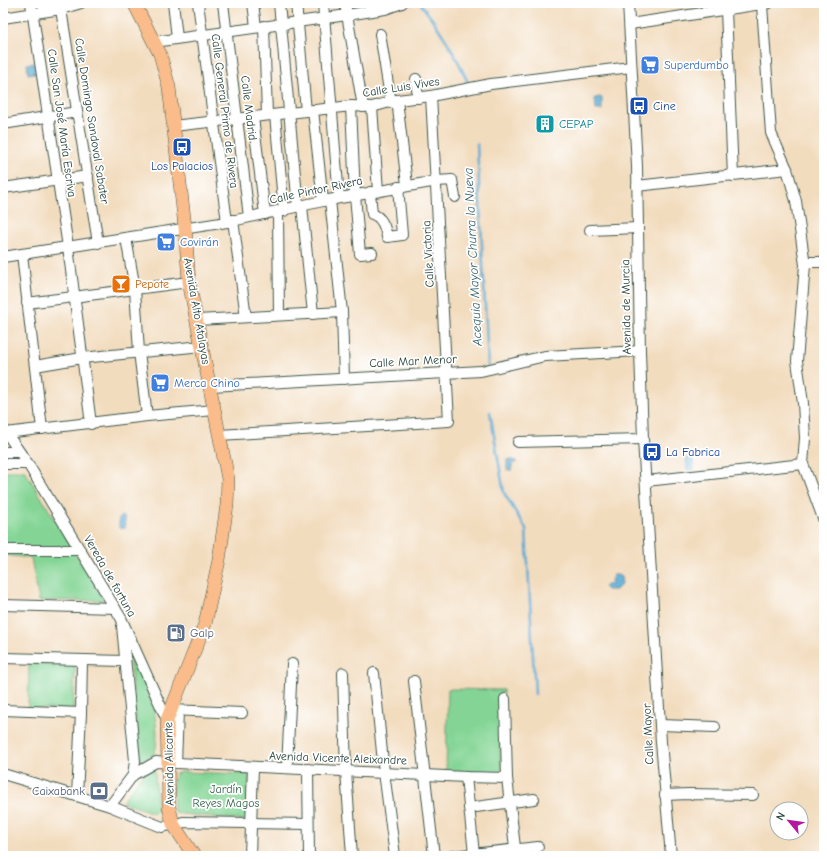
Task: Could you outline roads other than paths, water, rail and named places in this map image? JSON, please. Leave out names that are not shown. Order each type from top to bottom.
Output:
[{"type":"main road","name":"Avenida Alto Atalayas","points":[[134,3],[160,54],[169,86],[190,282],[228,479],[227,505],[219,560],[205,624]]},
{"type":"main road","name":"Avenida Alicante","points":[[194,856],[173,824],[169,807],[172,763],[172,714],[205,624]]},
{"type":"street","name":"Calle San José María Escriva","points":[[31,3],[56,180],[68,247],[91,424]]},
{"type":"street","points":[[3,18],[32,14],[61,6],[81,3]]},
{"type":"street","points":[[173,3],[177,38]]},
{"type":"street","name":"Calle General Primo de Rivera","points":[[198,3],[212,122],[246,317]]},
{"type":"street","name":"Calle Madrid","points":[[222,3],[249,217]]},
{"type":"street","points":[[253,3],[260,27],[281,211],[279,316]]},
{"type":"street","points":[[279,3],[289,113],[313,314]]},
{"type":"street","points":[[296,3],[297,21],[310,110],[330,200],[342,312],[344,379]]},
{"type":"street","points":[[323,3],[332,108],[330,200]]},
{"type":"street","points":[[346,3],[347,15],[367,107],[374,192],[372,214],[377,216],[385,226],[387,237],[402,235],[403,186],[394,102],[380,34]]},
{"type":"street","points":[[154,42],[347,15],[385,9],[402,3]]},
{"type":"street","name":"Avenida de Murcia","points":[[628,3],[637,186],[640,351],[654,610]]},
{"type":"street","points":[[630,24],[723,8],[765,4],[771,133],[787,169],[796,201],[805,262],[797,361],[803,403],[805,438],[803,464],[824,521]]},
{"type":"street","name":"Calle Domingo Sandoval Sabater","points":[[61,6],[98,243]]},
{"type":"street","points":[[723,8],[733,176]]},
{"type":"street","name":"Calle Luis Vives","points":[[174,126],[310,110],[351,106],[367,107],[491,84],[631,67]]},
{"type":"street","points":[[416,79],[418,98]]},
{"type":"street","name":"Calle Victoria","points":[[219,434],[449,421],[437,181],[431,96]]},
{"type":"street","points":[[351,106],[355,195],[360,254],[372,253]]},
{"type":"street","points":[[3,124],[77,112]]},
{"type":"street","points":[[253,117],[265,214]]},
{"type":"street","points":[[637,186],[787,169]]},
{"type":"street","points":[[3,188],[88,176]]},
{"type":"street","name":"Calle Pintor Rivera","points":[[3,257],[230,221],[355,195],[437,181],[452,180],[455,197]]},
{"type":"street","points":[[590,230],[638,228]]},
{"type":"street","points":[[126,238],[135,289],[139,352],[147,416]]},
{"type":"street","points":[[22,254],[42,429]]},
{"type":"street","points":[[805,262],[824,262]]},
{"type":"street","points":[[27,303],[190,282]]},
{"type":"street","points":[[197,320],[342,312]]},
{"type":"street","points":[[35,366],[82,358],[202,346]]},
{"type":"street","name":"Calle Mar Menor","points":[[211,386],[481,370],[546,356],[640,351]]},
{"type":"street","points":[[5,431],[42,429],[147,416],[214,410]]},
{"type":"street","points":[[5,431],[19,452]]},
{"type":"street","points":[[518,442],[644,439]]},
{"type":"street","points":[[3,452],[19,452]]},
{"type":"street","name":"Vereda de fortuna","points":[[19,452],[28,464],[121,618],[172,714]]},
{"type":"street","points":[[3,464],[28,464]]},
{"type":"street","points":[[646,481],[803,464]]},
{"type":"street","points":[[3,550],[80,550]]},
{"type":"street","points":[[3,605],[115,608]]},
{"type":"street","name":"Calle Mayor","points":[[654,610],[665,795],[671,856]]},
{"type":"street","name":"Vereda de fortuna","points":[[121,618],[134,761],[132,775]]},
{"type":"street","points":[[3,658],[125,661]]},
{"type":"street","points":[[78,796],[82,660]]},
{"type":"street","points":[[287,768],[292,664]]},
{"type":"street","points":[[343,673],[346,771],[352,856]]},
{"type":"street","points":[[374,673],[384,772],[395,856]]},
{"type":"street","points":[[414,681],[434,856]]},
{"type":"street","points":[[505,699],[507,778],[515,852]]},
{"type":"street","points":[[3,710],[81,713]]},
{"type":"street","points":[[172,714],[242,713]]},
{"type":"street","points":[[661,725],[715,727]]},
{"type":"street","name":"Avenida Vicente Aleixandre","points":[[132,775],[156,762],[253,768],[287,768],[507,778]]},
{"type":"street","points":[[250,856],[253,768]]},
{"type":"street","points":[[308,769],[309,856]]},
{"type":"street","points":[[3,774],[110,806],[162,827],[183,822],[308,824]]},
{"type":"street","points":[[110,806],[132,775]]},
{"type":"street","points":[[466,777],[474,854]]},
{"type":"street","points":[[665,795],[753,795]]},
{"type":"street","points":[[469,808],[534,799]]},
{"type":"street","points":[[452,856],[515,852],[538,847]]},
{"type":"water","points":[[34,63],[35,73],[28,74],[27,64]]},
{"type":"water","points":[[595,98],[602,98],[602,110],[596,110]]},
{"type":"water","points":[[690,456],[693,457],[694,470],[687,470],[686,458]]},
{"type":"water","points":[[510,459],[516,461],[516,463],[512,463],[512,470],[507,470],[507,461]]},
{"type":"water","points":[[122,516],[125,518],[125,528],[119,528],[119,518]]},
{"type":"water","points":[[613,575],[618,575],[621,577],[622,584],[616,590],[607,590],[604,587],[606,585],[610,585]]},
{"type":"waterway","name":"Acequia Mayor Churra la Nueva","points":[[420,3],[448,42],[469,85]]},
{"type":"waterway","name":"Acequia Mayor Churra la Nueva","points":[[477,144],[488,366]]},
{"type":"waterway","name":"Acequia Mayor Churra la Nueva","points":[[490,412],[504,493],[526,529],[535,694]]},
{"type":"place","name":"Superdumbo","points":[[650,65]]},
{"type":"place","name":"Cine","points":[[639,106]]},
{"type":"place","name":"CEPAP","points":[[545,124]]},
{"type":"place","name":"Los Palacios","points":[[182,147]]},
{"type":"place","name":"Covirán","points":[[166,242]]},
{"type":"place","name":"Pepote","points":[[121,284]]},
{"type":"place","name":"Merca Chino","points":[[160,383]]},
{"type":"place","name":"La Fabrica","points":[[652,452]]},
{"type":"place","name":"Galp","points":[[176,633]]},
{"type":"place","name":"Caixabank","points":[[99,791]]},
{"type":"park label","name":"Jardín Reyes Magos","points":[[226,796]]}]
